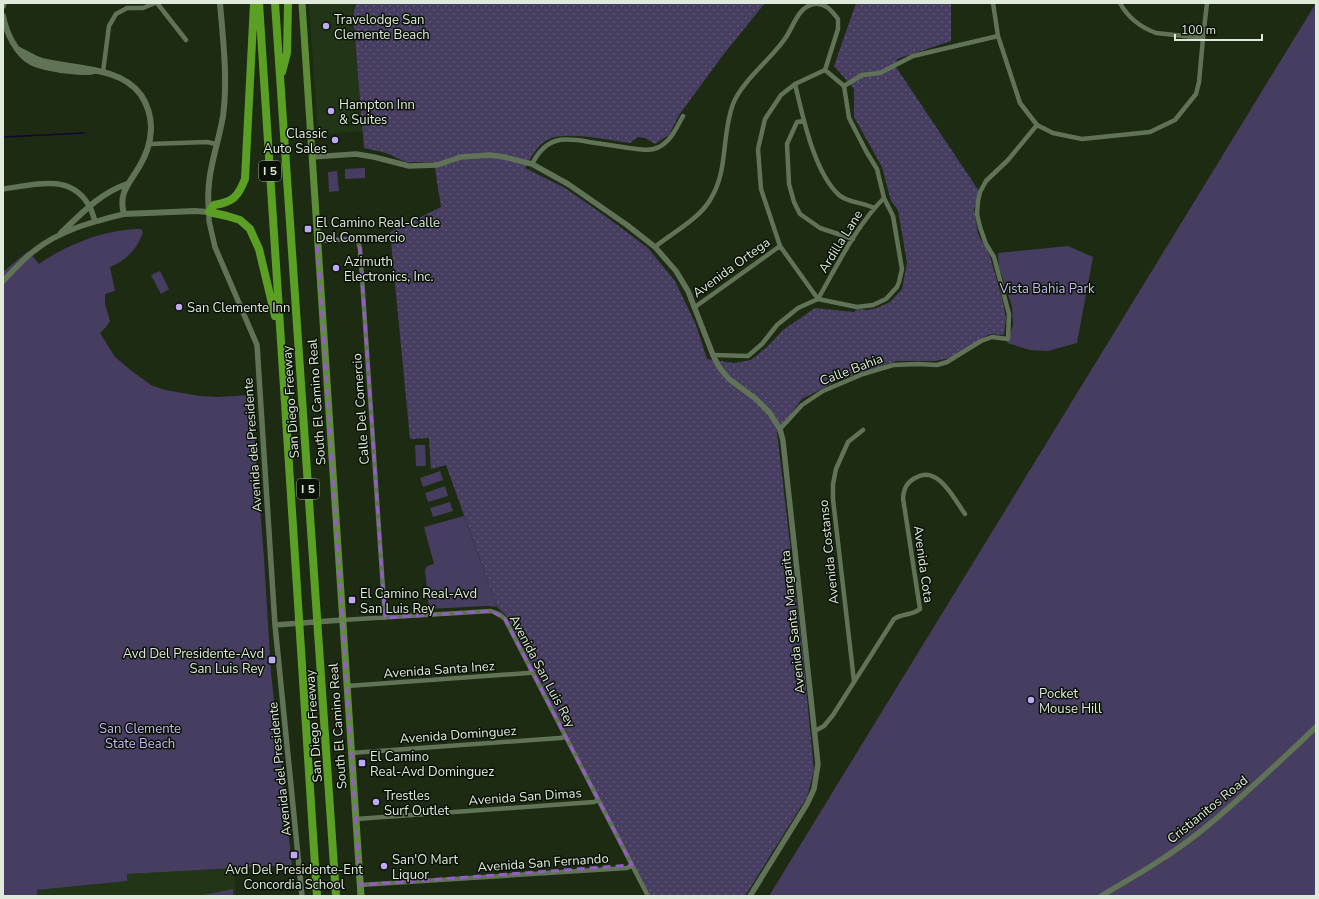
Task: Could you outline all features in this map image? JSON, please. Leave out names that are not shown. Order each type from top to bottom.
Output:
[{"type":"highway","points":[[254,3],[245,179],[241,190],[236,196],[225,203],[214,205],[209,212],[240,220],[250,229],[259,248],[280,338]]},
{"type":"highway","name":"San Diego Freeway","points":[[259,3],[317,896]]},
{"type":"highway","name":"San Diego Freeway","points":[[275,3],[336,896]]},
{"type":"highway","points":[[280,81],[287,53],[288,3]]},
{"type":"main road","name":"Avenida del Presidente","points":[[209,212],[207,188],[209,172],[223,116],[225,89],[220,3]]},
{"type":"main road","name":"South El Camino Real","points":[[302,3],[361,896]]},
{"type":"main road","points":[[3,16],[4,27],[18,49],[42,61],[87,68],[94,71],[111,74],[126,81],[137,90],[144,100],[151,123],[150,144],[140,167],[127,184],[122,197],[121,204],[124,214],[195,211],[209,212]]},
{"type":"main road","points":[[61,233],[90,205],[119,186],[127,184]]},
{"type":"street","points":[[103,72],[109,26],[116,14],[127,8],[143,8],[156,3],[186,40]]},
{"type":"street","points":[[993,3],[998,36],[1020,103],[1037,125],[1053,133],[1082,139],[1150,132],[1175,120],[1196,94],[1199,82],[1207,3]]},
{"type":"street","points":[[1120,3],[1124,11],[1136,23],[1149,30],[1203,38]]},
{"type":"street","points":[[655,247],[690,222],[709,202],[718,185],[723,166],[727,125],[734,103],[746,84],[786,39],[802,9],[814,4],[820,4],[828,7],[838,19],[838,29],[825,70],[795,84],[781,95],[765,119],[758,149],[761,189],[780,246],[818,299]]},
{"type":"street","points":[[844,86],[862,75],[880,73],[913,56],[998,36]]},
{"type":"street","points":[[713,355],[748,356],[762,344],[777,325],[798,308],[818,299],[857,307],[874,305],[886,299],[897,287],[899,282],[902,268],[893,216],[884,198],[877,169],[866,151],[850,118],[844,86],[825,70]]},
{"type":"street","points":[[795,84],[804,122],[820,168],[829,183],[840,196],[874,208]]},
{"type":"street","points":[[532,164],[548,144],[562,139],[574,139],[640,150],[653,149],[666,142],[683,116]]},
{"type":"street","points":[[804,122],[797,122],[787,144],[789,184],[794,202],[800,214],[820,228],[853,239]]},
{"type":"street","name":"Calle Bahia","points":[[780,429],[802,405],[823,391],[862,374],[893,365],[937,365],[947,362],[992,336],[1008,339],[1009,314],[994,257],[986,244],[980,227],[977,214],[978,201],[980,192],[986,181],[1008,160],[1037,125]]},
{"type":"street","points":[[150,144],[207,142],[216,144]]},
{"type":"street","name":"Avenida Santa Margarita","points":[[312,157],[356,154],[374,156],[410,166],[437,165],[461,157],[490,155],[532,164],[568,184],[627,225],[655,247],[676,271],[688,291],[719,367],[729,379],[756,399],[769,412],[780,429],[783,441],[818,764],[814,790],[807,804],[750,896]]},
{"type":"street","points":[[3,189],[51,183],[65,185],[79,192],[90,205],[95,221]]},
{"type":"street","name":"Ardilla Lane","points":[[818,299],[853,239],[874,208],[884,198]]},
{"type":"street","name":"Avenida del Presidente","points":[[209,212],[209,221],[215,247],[256,345],[275,624],[302,896]]},
{"type":"street","points":[[3,281],[33,251],[61,233],[95,221],[124,214]]},
{"type":"street","name":"Calle Del Comercio","points":[[317,241],[351,239],[358,241],[360,249],[384,618]]},
{"type":"street","name":"Avenida Ortega","points":[[694,307],[780,246]]},
{"type":"street","name":"Avenida Costanso","points":[[854,681],[833,498],[833,484],[836,469],[848,442],[863,430]]},
{"type":"street","name":"Avenida Cota","points":[[815,731],[824,726],[833,715],[894,620],[900,615],[916,613],[920,609],[903,498],[904,489],[909,482],[916,477],[924,475],[933,476],[941,480],[965,514]]},
{"type":"street","name":"Avenida San Luis Rey","points":[[275,624],[490,611],[499,614],[505,619],[648,896]]},
{"type":"street","name":"Avenida Santa Inez","points":[[347,686],[528,673],[532,671]]},
{"type":"street","name":"Cristianitos Road","points":[[1101,896],[1176,849],[1200,831],[1252,787],[1316,727]]},
{"type":"street","name":"Avenida Dominguez","points":[[351,753],[560,738],[565,736]]},
{"type":"street","name":"Avenida San Dimas","points":[[356,819],[594,802],[598,800]]},
{"type":"street","name":"Avenida San Fernando","points":[[360,886],[627,868],[632,865]]},
{"type":"highlighted area","points":[[351,239],[358,241],[360,249],[385,618],[491,611],[505,619],[632,865],[360,885],[317,241]]},
{"type":"shaded area","points":[[309,3],[354,3],[352,15],[363,131],[318,135]]},
{"type":"shaded area","points":[[234,868],[236,896],[37,896],[37,890],[127,881],[127,874]]},
{"type":"green space","points":[[356,3],[765,3],[723,55],[679,115],[669,135],[655,144],[645,138],[638,137],[630,143],[577,136],[557,137],[549,139],[541,144],[525,168],[565,188],[648,248],[675,281],[696,325],[707,359],[734,363],[751,360],[767,347],[783,330],[815,308],[854,312],[857,309],[868,310],[890,302],[902,289],[907,263],[898,210],[891,201],[882,167],[854,117],[854,89],[834,66],[856,3],[951,3],[951,41],[897,59],[896,67],[979,191],[974,209],[978,234],[990,256],[1003,302],[1006,318],[1004,335],[990,334],[950,358],[935,361],[896,361],[837,381],[802,399],[777,432],[803,656],[814,771],[807,797],[745,896],[650,896],[507,617],[497,607],[446,465],[431,469],[429,438],[410,439],[390,232],[441,207],[434,162],[406,162],[386,153],[364,148],[353,15]]},
{"type":"green space","points":[[1316,3],[1316,896],[769,896]]},
{"type":"green space","points":[[365,168],[365,178],[345,179],[345,169]]},
{"type":"green space","points":[[337,171],[339,191],[329,192],[328,172]]},
{"type":"green space","name":"San Clemente State Beach","points":[[141,229],[143,232],[141,238],[135,249],[126,258],[110,267],[115,291],[105,294],[105,304],[110,321],[100,333],[115,357],[151,385],[165,390],[200,396],[218,397],[251,395],[264,558],[271,673],[292,865],[127,874],[127,881],[37,890],[37,896],[3,896],[3,272],[28,251],[39,264],[61,250],[85,240],[110,232]]},
{"type":"green space","name":"Vista Bahia Park","points":[[1068,246],[1093,257],[1077,343],[1048,351],[1030,350],[1007,343],[1013,325],[1012,307],[999,267],[998,253]]},
{"type":"green space","points":[[160,271],[169,289],[161,294],[151,275]]},
{"type":"green space","points":[[415,445],[425,445],[426,466],[416,466]]},
{"type":"green space","points":[[440,471],[443,480],[423,487],[420,478]]},
{"type":"green space","points":[[445,486],[448,496],[428,502],[425,493]]},
{"type":"green space","points":[[450,502],[453,511],[433,517],[430,508]]},
{"type":"green space","points":[[464,516],[497,607],[487,606],[429,609],[425,570],[427,566],[434,564],[424,527]]},
{"type":"green space","points":[[233,889],[233,896],[198,896]]},
{"type":"waterway","points":[[3,137],[84,133]]},
{"type":"place","name":"Travelodge San Clemente Beach","points":[[326,26]]},
{"type":"place","name":"Hampton Inn & Suites","points":[[331,111]]},
{"type":"place","name":"Classic Auto Sales","points":[[335,140]]},
{"type":"place","name":"El Camino Real-Calle Del Commercio","points":[[308,229]]},
{"type":"place","name":"Azimuth Electronics, Inc.","points":[[336,268]]},
{"type":"place","name":"San Clemente Inn","points":[[179,307]]},
{"type":"place","name":"El Camino Real-Avd San Luis Rey","points":[[352,600]]},
{"type":"place","name":"Avd Del Presidente-Avd San Luis Rey","points":[[272,660]]},
{"type":"place","name":"Pocket Mouse Hill","points":[[1031,700]]},
{"type":"place","name":"El Camino Real-Avd Dominguez","points":[[362,763]]},
{"type":"place","name":"Trestles Surf Outlet","points":[[376,802]]},
{"type":"place","name":"Avd Del Presidente-Ent Concordia School","points":[[294,855]]},
{"type":"place","name":"San'O Mart Liquor","points":[[384,866]]}]
